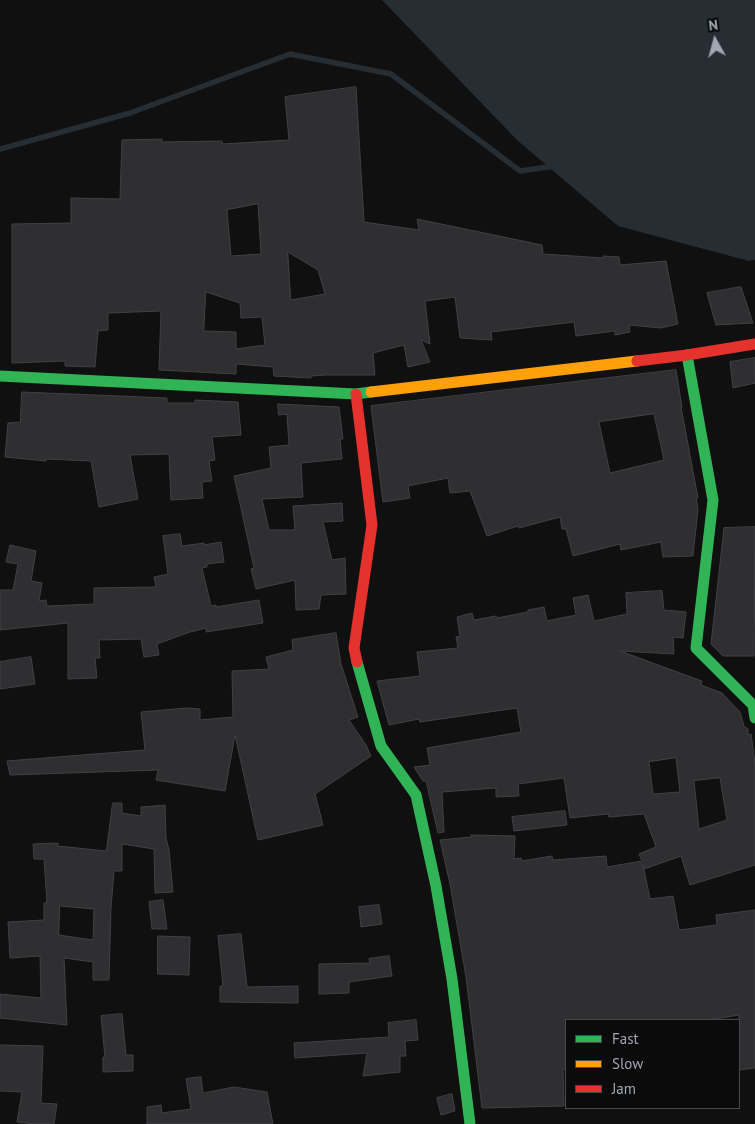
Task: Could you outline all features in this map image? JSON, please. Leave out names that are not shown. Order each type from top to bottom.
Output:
[{"type":"street","points":[[0,376],[356,394],[687,355],[755,344]]},
{"type":"street","points":[[687,355],[713,500],[696,648],[752,705],[755,718]]},
{"type":"street","points":[[356,394],[372,524],[354,648],[381,746],[416,794],[436,886],[452,979],[470,1124]]},
{"type":"shaded area","points":[[382,0],[755,0],[755,260],[749,261],[618,226],[518,141]]},
{"type":"building","points":[[356,87],[364,222],[419,230],[417,219],[542,245],[543,254],[604,258],[603,256],[619,257],[620,265],[666,261],[678,324],[661,328],[629,325],[630,332],[615,335],[615,331],[576,336],[574,322],[491,332],[492,340],[460,338],[455,297],[425,301],[430,344],[421,340],[430,362],[408,367],[404,345],[373,353],[375,375],[325,375],[311,376],[311,378],[274,376],[273,367],[236,364],[236,374],[159,370],[161,311],[108,313],[108,330],[98,331],[95,367],[65,366],[65,361],[12,363],[12,224],[71,223],[71,198],[120,199],[122,140],[162,139],[162,142],[222,141],[222,144],[289,140],[285,97]],"holes":[[[258,204],[261,254],[231,256],[227,210]],[[288,252],[318,270],[325,294],[291,300]],[[206,292],[240,303],[241,318],[262,317],[265,345],[236,349],[236,332],[204,331]]]},
{"type":"building","points":[[741,287],[753,323],[716,325],[707,293]]},
{"type":"building","points":[[755,358],[755,383],[733,388],[730,362]]},
{"type":"building","points":[[676,370],[698,498],[696,498],[698,509],[693,556],[663,557],[661,542],[621,550],[620,544],[573,556],[566,529],[562,529],[560,517],[519,528],[518,526],[487,536],[470,491],[450,493],[448,478],[408,486],[410,498],[383,502],[371,406]],"holes":[[[654,414],[664,460],[610,473],[599,422]]]},
{"type":"building","points":[[22,392],[167,398],[167,403],[195,403],[195,400],[238,402],[241,435],[212,437],[215,460],[209,461],[212,481],[202,482],[203,498],[171,500],[169,454],[130,455],[138,499],[99,507],[91,461],[46,459],[46,461],[5,457],[8,423],[20,422]]},
{"type":"building","points":[[278,404],[339,407],[343,439],[340,439],[342,459],[301,463],[303,497],[262,499],[269,530],[295,530],[293,506],[342,503],[343,521],[323,522],[332,560],[345,558],[346,594],[321,595],[319,609],[296,610],[295,580],[256,589],[251,569],[254,568],[234,476],[271,468],[269,447],[289,445],[287,414],[279,415]]},
{"type":"building","points":[[755,527],[754,656],[723,656],[711,644],[724,528]]},
{"type":"building","points":[[180,534],[182,546],[221,542],[224,562],[207,564],[207,567],[202,568],[211,606],[216,605],[216,607],[259,600],[263,623],[206,632],[206,628],[190,632],[157,644],[159,655],[144,657],[141,639],[99,640],[100,658],[95,658],[97,678],[68,679],[68,623],[0,630],[0,590],[13,590],[18,564],[6,562],[10,545],[36,551],[31,581],[42,583],[39,601],[46,600],[47,606],[94,604],[94,588],[156,587],[154,577],[168,574],[163,536]]},
{"type":"building","points":[[662,591],[664,610],[686,612],[683,638],[673,637],[674,654],[620,651],[702,681],[701,685],[722,693],[740,712],[744,726],[748,729],[748,735],[751,734],[755,763],[755,865],[690,885],[681,856],[644,869],[643,865],[650,899],[673,896],[679,930],[717,925],[716,915],[755,910],[755,1068],[740,1070],[739,1015],[715,1019],[565,1019],[564,1106],[482,1108],[466,977],[450,884],[440,840],[471,837],[471,835],[515,836],[514,859],[521,858],[522,861],[552,856],[553,860],[606,856],[607,867],[642,861],[639,854],[656,847],[644,814],[609,817],[608,814],[570,818],[564,778],[518,784],[519,796],[496,797],[496,788],[442,792],[444,832],[438,833],[426,781],[423,781],[414,767],[430,765],[427,748],[521,732],[517,708],[420,722],[419,719],[389,725],[377,681],[420,676],[417,652],[458,648],[456,637],[460,636],[457,617],[472,613],[474,620],[496,616],[497,618],[544,607],[547,621],[576,615],[573,598],[588,595],[594,621],[627,614],[626,593]],"holes":[[[676,758],[680,792],[653,794],[649,762]],[[720,778],[727,820],[699,829],[694,781]]]},
{"type":"building","points":[[336,633],[341,664],[358,717],[349,720],[371,756],[315,794],[323,825],[258,840],[235,735],[225,791],[156,780],[158,770],[10,775],[7,761],[145,750],[141,712],[186,708],[200,709],[200,720],[233,717],[232,671],[269,669],[266,657],[293,650],[292,640]]},
{"type":"building","points":[[31,657],[35,684],[0,689],[0,662]]},
{"type":"building","points":[[113,803],[122,803],[122,813],[141,816],[141,807],[165,805],[166,838],[173,892],[155,893],[154,849],[122,844],[122,871],[114,871],[109,980],[93,980],[93,962],[64,958],[67,1025],[0,1018],[0,994],[41,998],[40,956],[10,958],[8,922],[44,920],[44,903],[47,903],[44,859],[34,859],[33,844],[58,843],[58,846],[106,851]],"holes":[[[60,906],[94,909],[93,940],[59,935]]]},
{"type":"building","points":[[565,811],[567,825],[514,831],[512,817]]},
{"type":"building","points":[[163,900],[167,929],[152,929],[149,902]]},
{"type":"building","points":[[379,905],[382,924],[361,927],[359,907]]},
{"type":"building","points":[[241,934],[247,987],[298,986],[298,1003],[220,1002],[220,986],[223,986],[218,936]]},
{"type":"building","points":[[158,936],[190,937],[189,975],[158,974]]},
{"type":"building","points":[[389,956],[392,976],[349,982],[349,993],[319,994],[319,964],[370,963],[369,959]]},
{"type":"building","points":[[122,1014],[126,1055],[133,1055],[133,1071],[103,1072],[103,1057],[105,1057],[101,1016]]},
{"type":"building","points":[[416,1020],[418,1040],[405,1041],[406,1056],[400,1056],[400,1072],[363,1076],[367,1053],[295,1058],[294,1043],[389,1037],[388,1023]]},
{"type":"building","points":[[0,1045],[43,1046],[41,1103],[57,1104],[54,1124],[17,1122],[22,1092],[0,1091]]},
{"type":"building","points":[[201,1077],[203,1093],[234,1087],[267,1092],[273,1124],[147,1124],[147,1107],[161,1105],[162,1113],[191,1109],[186,1079]]},
{"type":"building","points":[[452,1094],[455,1111],[441,1115],[437,1098]]},
{"type":"waterway","points":[[0,149],[130,113],[290,54],[391,74],[520,171],[555,166]]},
{"type":"traffic: fast","points":[[687,355],[713,500],[696,648],[753,705],[755,718]]},
{"type":"traffic: fast","points":[[0,376],[356,394],[371,392]]},
{"type":"traffic: fast","points":[[357,662],[381,746],[416,795],[436,886],[452,979],[470,1124]]},
{"type":"traffic: slow","points":[[371,392],[637,361]]},
{"type":"traffic: jam","points":[[637,361],[755,344]]},
{"type":"traffic: jam","points":[[356,394],[372,525],[354,648],[357,662]]}]
